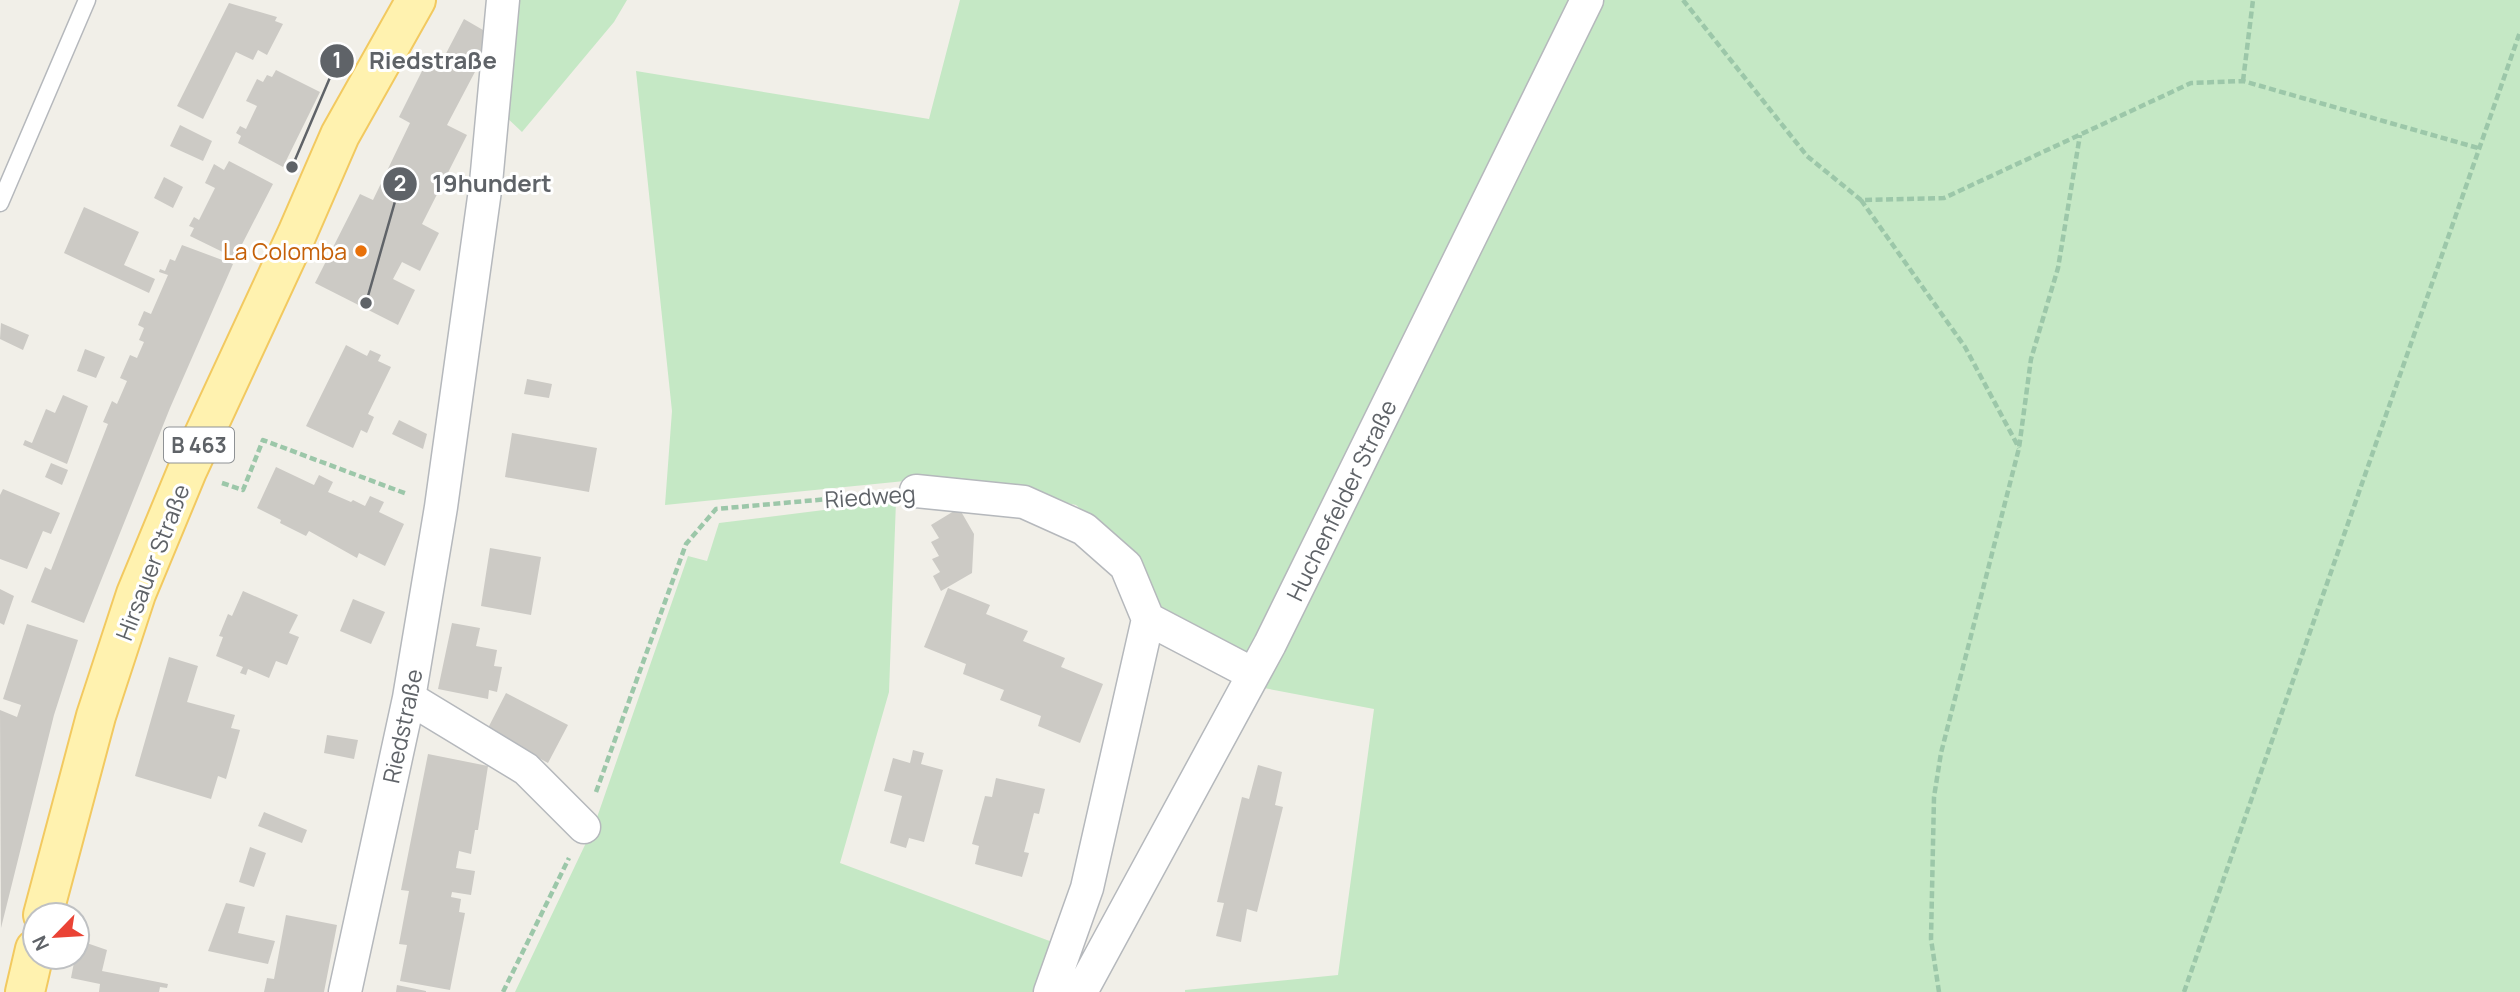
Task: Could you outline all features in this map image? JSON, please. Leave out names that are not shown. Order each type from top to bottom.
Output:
[{"type":"main road","name":"Hirsauer Straße","points":[[47,901],[96,716],[136,594],[187,471],[340,135],[416,0]]},
{"type":"main road","points":[[24,992],[29,971]]},
{"type":"street","name":"Riedstraße","points":[[345,992],[409,698],[441,506],[485,183],[503,0]]},
{"type":"street","name":"Huchenfelder Straße","points":[[1081,992],[1253,674],[1587,0]]},
{"type":"street","name":"Riedweg","points":[[916,491],[1024,502],[1084,529],[1126,566],[1148,619]]},
{"type":"street","points":[[1050,992],[1087,888],[1148,619],[1253,674]]},
{"type":"street","points":[[409,698],[526,769],[584,827]]},
{"type":"lane","points":[[0,203],[87,0]]},
{"type":"path","points":[[1683,0],[1807,156],[1861,200],[1965,347],[2019,448]]},
{"type":"path","points":[[2243,81],[2253,0]]},
{"type":"path","points":[[2184,992],[2520,32]]},
{"type":"path","points":[[1861,200],[1944,198],[2191,83],[2243,81],[2478,148]]},
{"type":"path","points":[[1939,992],[1931,939],[1934,797],[1941,753],[2019,448],[2031,359],[2058,268],[2080,135]]},
{"type":"path","points":[[187,471],[243,490],[263,440],[441,506]]},
{"type":"path","name":"Riedweg","points":[[503,992],[584,827],[686,544],[716,509],[916,491]]},
{"type":"green space","points":[[517,0],[627,0],[614,22],[522,132],[505,116]]},
{"type":"green space","points":[[960,0],[2520,0],[2520,992],[1185,992],[1338,975],[1374,709],[1264,688],[1157,610],[1134,556],[1076,505],[945,477],[665,505],[672,411],[636,71],[929,119]]},
{"type":"green space","points":[[896,501],[889,692],[840,863],[1055,943],[1038,992],[515,992],[594,826],[688,556],[707,561],[719,523]]},
{"type":"building","points":[[229,3],[277,17],[275,21],[283,24],[267,55],[258,50],[253,60],[236,52],[203,119],[177,106]]},
{"type":"building","points":[[464,19],[483,30],[487,49],[447,125],[467,135],[422,224],[439,233],[420,271],[402,262],[393,279],[415,290],[398,325],[315,283],[360,194],[373,200],[410,123],[399,117],[428,59],[440,65]]},
{"type":"building","points":[[276,70],[320,92],[283,167],[238,143],[241,136],[236,133],[240,126],[246,129],[257,106],[246,101],[257,79],[263,82],[267,75],[272,77]]},
{"type":"building","points":[[180,125],[212,141],[203,161],[170,146]]},
{"type":"building","points":[[229,161],[273,184],[235,258],[190,236],[194,228],[189,226],[194,217],[199,220],[215,188],[205,183],[214,164],[224,170]]},
{"type":"building","points":[[164,177],[183,187],[173,208],[154,198]]},
{"type":"building","points":[[84,207],[139,232],[124,265],[155,279],[149,293],[64,253]]},
{"type":"building","points":[[182,245],[233,264],[170,408],[84,623],[31,602],[45,567],[51,570],[108,424],[103,422],[112,401],[117,404],[127,381],[120,378],[130,355],[137,358],[144,342],[139,340],[144,328],[138,325],[144,311],[151,314],[168,275],[159,272],[160,269],[165,271],[170,259],[175,261]]},
{"type":"building","points":[[1,323],[29,335],[23,350],[0,339]]},
{"type":"building","points":[[346,345],[367,356],[370,350],[381,355],[378,361],[391,367],[368,414],[374,417],[367,433],[361,430],[353,448],[306,426]]},
{"type":"building","points":[[85,349],[105,357],[96,378],[77,371]]},
{"type":"building","points":[[527,379],[552,384],[549,398],[524,394]]},
{"type":"building","points":[[63,395],[88,406],[67,464],[23,445],[25,440],[32,443],[46,409],[55,413]]},
{"type":"building","points":[[399,420],[427,434],[423,449],[392,434]]},
{"type":"building","points":[[512,433],[597,448],[589,492],[505,477]]},
{"type":"building","points":[[51,463],[68,470],[62,485],[45,477]]},
{"type":"building","points":[[276,467],[314,485],[319,475],[333,482],[328,492],[351,502],[353,500],[365,506],[370,496],[384,502],[379,512],[404,524],[385,566],[359,553],[357,558],[309,531],[306,536],[257,508]]},
{"type":"building","points":[[3,489],[60,513],[51,534],[43,531],[27,569],[0,559],[0,495]]},
{"type":"building","points":[[959,508],[974,534],[972,573],[941,591],[933,576],[940,572],[932,559],[939,556],[931,542],[939,538],[931,525]]},
{"type":"building","points":[[490,548],[541,557],[531,615],[481,606]]},
{"type":"building","points":[[948,588],[990,605],[986,614],[1028,631],[1023,641],[1065,658],[1061,667],[1103,684],[1080,743],[1038,726],[1041,716],[1000,700],[1004,690],[963,674],[966,664],[924,647]]},
{"type":"building","points":[[0,589],[14,596],[4,625],[0,623]]},
{"type":"building","points":[[243,591],[298,615],[289,633],[299,637],[287,665],[276,661],[269,678],[248,669],[246,675],[240,673],[243,667],[216,656],[223,637],[219,636],[228,614],[232,616]]},
{"type":"building","points":[[353,599],[385,612],[371,644],[340,631]]},
{"type":"building","points":[[452,623],[480,628],[476,646],[497,650],[494,666],[502,667],[497,692],[489,690],[488,699],[438,689]]},
{"type":"building","points":[[27,624],[78,640],[54,715],[1,928],[0,710],[17,717],[21,705],[3,699]]},
{"type":"building","points":[[169,657],[198,666],[187,702],[235,715],[231,728],[240,730],[226,779],[218,776],[211,799],[135,776]]},
{"type":"building","points":[[506,693],[568,725],[548,763],[487,730]]},
{"type":"building","points":[[327,735],[358,740],[354,759],[324,753]]},
{"type":"building","points":[[913,750],[924,753],[921,764],[943,770],[924,842],[909,838],[906,848],[890,843],[902,796],[884,791],[893,758],[910,763]]},
{"type":"building","points":[[428,754],[488,766],[478,830],[475,830],[471,854],[459,851],[456,868],[475,871],[471,895],[452,892],[451,897],[461,899],[459,912],[465,913],[450,990],[400,981],[407,945],[399,944],[409,891],[401,890]]},
{"type":"building","points":[[1258,765],[1282,772],[1275,805],[1283,807],[1257,912],[1247,909],[1241,942],[1216,936],[1224,903],[1217,902],[1242,797],[1249,799]]},
{"type":"building","points":[[996,778],[1045,789],[1039,814],[1034,813],[1024,852],[1029,853],[1022,877],[975,864],[979,846],[972,844],[985,796],[992,797]]},
{"type":"building","points":[[264,812],[307,830],[302,843],[258,826]]},
{"type":"building","points":[[250,847],[266,853],[254,887],[239,882]]},
{"type":"building","points":[[226,903],[245,907],[238,933],[275,941],[268,964],[208,951]]},
{"type":"building","points":[[286,915],[337,925],[324,992],[264,992],[267,978],[274,979]]},
{"type":"building","points":[[91,944],[107,950],[102,971],[168,984],[167,988],[160,987],[159,992],[99,992],[100,984],[71,978],[72,971],[91,971]]},
{"type":"building","points":[[397,985],[426,991],[426,992],[396,992]]},
{"type":"place","name":"Riedstraße","points":[[292,167]]},
{"type":"place","name":"La Colomba","points":[[361,251]]},
{"type":"place","name":"19hundert","points":[[366,303]]}]
